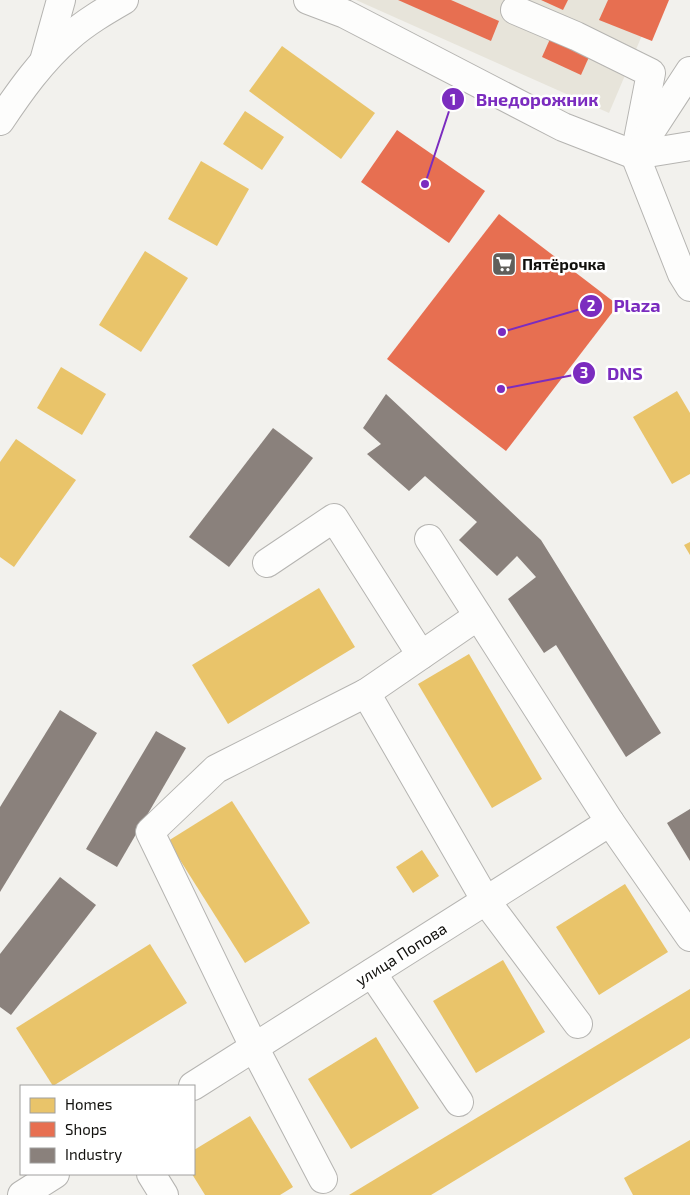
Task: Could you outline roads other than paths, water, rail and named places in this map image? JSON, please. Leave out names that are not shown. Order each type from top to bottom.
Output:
[{"type":"street","points":[[44,61],[61,0]]},
{"type":"street","points":[[0,121],[44,61],[69,37],[96,16],[124,0]]},
{"type":"street","points":[[308,0],[344,14],[563,126],[636,155],[690,146]]},
{"type":"street","points":[[514,10],[576,36],[652,74],[636,155],[682,274],[690,287]]},
{"type":"street","points":[[636,155],[690,71]]},
{"type":"street","points":[[267,563],[334,518],[421,655]]},
{"type":"street","points":[[428,540],[610,822],[690,937]]},
{"type":"street","points":[[323,1179],[254,1047],[150,832],[216,769],[366,693],[478,616]]},
{"type":"street","points":[[366,693],[486,901],[578,1024]]},
{"type":"street","name":"улица Попова","points":[[195,1085],[610,822]]},
{"type":"street","points":[[372,972],[459,1102]]},
{"type":"street","points":[[22,1195],[53,1175]]},
{"type":"street","points":[[151,1175],[164,1195]]},
{"type":"place","name":"Внедорожник","points":[[425,184]]},
{"type":"place","name":"Пятёрочка","points":[[504,264]]},
{"type":"place","name":"Plaza","points":[[502,332]]},
{"type":"place","name":"DNS","points":[[501,389]]}]
